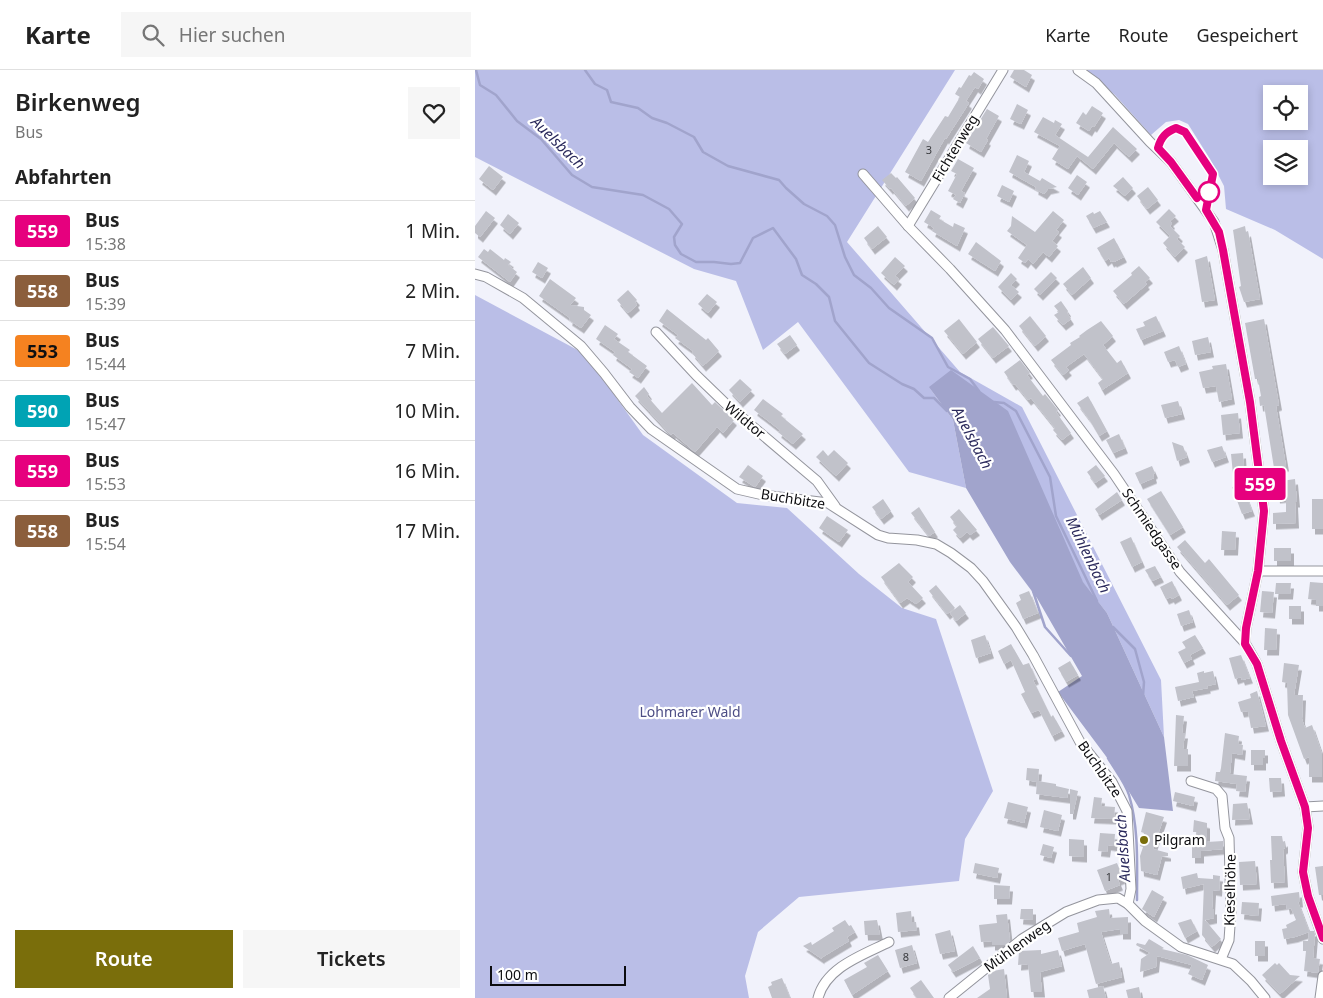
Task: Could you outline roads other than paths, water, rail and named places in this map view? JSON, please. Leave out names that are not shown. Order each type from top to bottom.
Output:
[{"type":"street","name":"Fichtenweg","points":[[908,226],[1003,70]]},
{"type":"street","points":[[1078,70],[1097,83],[1150,142],[1171,162],[1206,210],[1219,232],[1250,402],[1264,511],[1258,571],[1246,628],[1245,644]]},
{"type":"street","name":"Schmiedgasse","points":[[863,174],[908,226],[1005,330],[1131,497],[1180,572],[1245,644],[1257,664],[1281,741],[1305,807],[1308,828],[1303,872],[1308,896],[1323,938]]},
{"type":"street","name":"Buchbitze","points":[[475,274],[486,277],[523,298],[581,346],[630,407],[651,429],[737,489],[763,495],[828,503],[878,535],[936,544],[971,568],[983,581],[1020,634],[1080,742],[1112,782],[1127,811],[1131,889],[1127,904]]},
{"type":"street","name":"Wildtor","points":[[656,332],[726,404],[817,481],[835,506]]},
{"type":"street","points":[[1258,571],[1323,571]]},
{"type":"street","name":"Kieselhöhe","points":[[1191,781],[1215,789],[1222,796],[1225,828],[1229,838],[1231,911],[1229,940],[1221,959]]},
{"type":"street","points":[[1305,807],[1323,806]]},
{"type":"street","name":"Mühlenweg","points":[[949,998],[1022,939],[1066,912],[1098,900],[1118,898],[1127,904]]},
{"type":"street","points":[[1127,904],[1145,921],[1181,947],[1233,964],[1241,970],[1265,998]]},
{"type":"street","points":[[819,998],[821,989],[828,978],[857,958],[889,942]]},
{"type":"street","points":[[1320,998],[1323,976]]},
{"type":"water","points":[[951,370],[1008,411],[1083,582],[1107,613],[1164,737],[1173,811],[1139,808],[1114,767],[1058,692],[1082,676],[1037,598],[1010,562],[966,488],[953,420],[929,387]]},
{"type":"waterway","name":"Auelsbach","points":[[476,70],[480,85],[496,95],[517,121],[541,139],[572,175],[592,187],[643,195],[669,209],[682,224],[674,237],[675,245],[681,254],[696,262],[740,263],[753,238],[773,228],[796,259],[802,275],[816,284],[829,297],[835,321],[869,363],[902,384],[914,389],[924,398],[934,398],[947,411]]},
{"type":"waterway","name":"Mühlenbach","points":[[585,70],[595,84],[607,90],[611,102],[638,108],[652,118],[667,123],[694,137],[703,152],[728,166],[779,180],[804,204],[827,216],[835,225],[845,257],[854,275],[871,288],[889,308],[932,338],[948,367],[970,379],[979,391]]},
{"type":"waterway","name":"Mühlenbach","points":[[994,402],[1004,403],[1016,411],[1050,477],[1056,516],[1097,601]]},
{"type":"waterway","name":"Auelsbach","points":[[1033,591],[1045,627],[1071,656]]},
{"type":"waterway","name":"Mühlenbach","points":[[1113,627],[1135,649],[1144,682],[1143,696]]},
{"type":"waterway","name":"Auelsbach","points":[[1108,758],[1125,785],[1132,808],[1137,847],[1137,900]]},
{"type":"place","name":"Pilgram","points":[[1144,840]]},
{"type":"park label","name":"Lohmarer Wald","points":[[690,712]]}]
